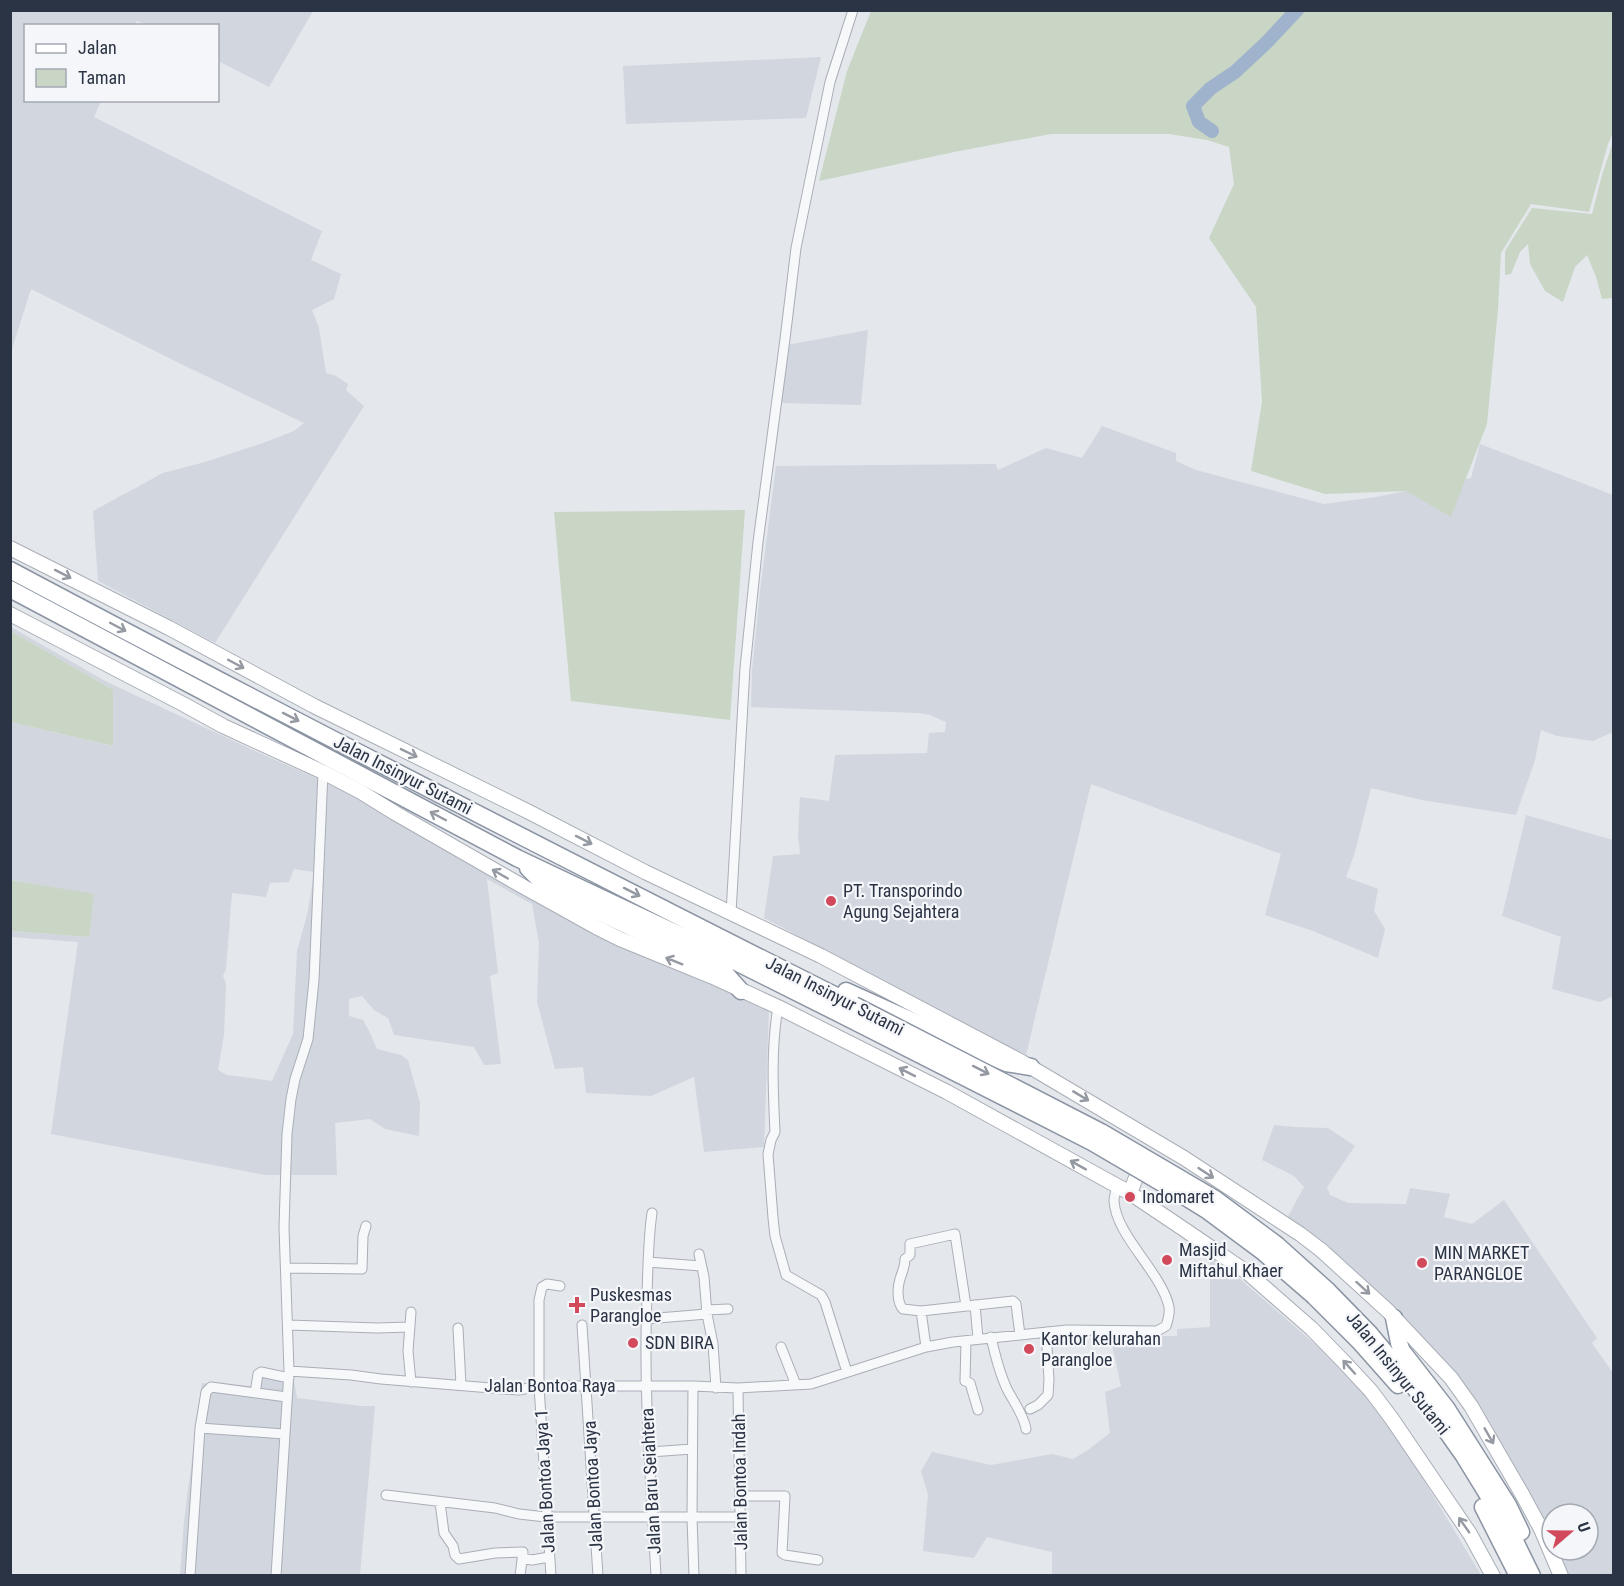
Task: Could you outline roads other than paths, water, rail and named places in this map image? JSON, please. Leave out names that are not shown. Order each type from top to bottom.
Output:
[{"type":"highway","name":"Jalan Insinyur Sutami","points":[[10,570],[464,807],[788,972],[851,1012],[1092,1142],[1208,1211],[1321,1293],[1370,1334],[1423,1398],[1464,1456],[1510,1531],[1532,1575]]},
{"type":"highway","name":"Jalan Insinyur Sutami","points":[[10,590],[517,858],[724,956],[851,1012]]},
{"type":"highway","points":[[517,858],[546,886],[725,973],[741,991]]},
{"type":"highway","points":[[788,972],[827,983],[1000,1060],[1030,1067]]},
{"type":"highway","name":"Jalan Insinyur Sutami","points":[[1321,1293],[1413,1404],[1457,1465],[1479,1500],[1518,1575]]},
{"type":"highway","points":[[1394,1318],[1402,1351],[1447,1409],[1508,1505],[1543,1575]]},
{"type":"street","points":[[730,913],[748,645],[758,542],[796,248],[830,82],[853,10]]},
{"type":"street","points":[[10,548],[168,628],[314,706],[530,812],[645,872],[821,956],[1030,1067],[1156,1142],[1300,1234],[1394,1318],[1451,1378],[1471,1406],[1541,1529],[1561,1575]]},
{"type":"street","points":[[10,614],[223,726],[361,792],[586,922],[620,939],[778,1006],[947,1092],[1130,1193],[1248,1273],[1312,1329],[1345,1363],[1371,1391],[1392,1419],[1470,1534],[1493,1575]]},
{"type":"street","points":[[276,1575],[289,1375],[284,1184],[291,1099],[308,1039],[314,980],[323,772]]},
{"type":"street","points":[[778,1006],[772,1074],[775,1132],[768,1154],[775,1236],[786,1275],[817,1292],[825,1302],[847,1372]]},
{"type":"street","points":[[1130,1193],[1156,1142]]},
{"type":"street","name":"Jalan Bontoa Raya","points":[[255,1393],[258,1374],[261,1372],[289,1375],[351,1375],[519,1390],[539,1386],[738,1388],[811,1384],[926,1347],[991,1337],[1067,1330],[1157,1330],[1166,1326],[1168,1306],[1163,1292],[1124,1228],[1114,1202],[1117,1187]]},
{"type":"street","name":"Jalan Baru Seiahtera","points":[[652,1214],[646,1319],[646,1386],[656,1575]]},
{"type":"street","points":[[285,1268],[362,1269],[363,1236],[366,1226]]},
{"type":"street","points":[[978,1339],[971,1306],[955,1234],[910,1245],[910,1255],[905,1259],[906,1264],[900,1279],[899,1305],[903,1309],[921,1311],[971,1306],[1013,1301],[1016,1302],[1020,1335]]},
{"type":"street","points":[[699,1254],[706,1312],[713,1344],[716,1388]]},
{"type":"street","points":[[648,1262],[701,1266]]},
{"type":"street","name":"Jalan Bontoa Jaya 1","points":[[550,1575],[539,1386],[540,1292],[547,1284],[560,1286]]},
{"type":"street","points":[[646,1319],[728,1309]]},
{"type":"street","points":[[921,1311],[926,1347]]},
{"type":"street","points":[[411,1312],[408,1351],[411,1382]]},
{"type":"street","points":[[288,1325],[410,1327]]},
{"type":"street","name":"Jalan Bontoa Jaya","points":[[582,1325],[598,1575]]},
{"type":"street","points":[[458,1328],[461,1385]]},
{"type":"street","points":[[1030,1409],[1048,1395],[1046,1332]]},
{"type":"street","points":[[991,1337],[997,1362],[1026,1428]]},
{"type":"street","points":[[966,1341],[965,1381],[970,1383],[978,1410]]},
{"type":"street","points":[[781,1347],[796,1385]]},
{"type":"street","points":[[693,1386],[694,1575]]},
{"type":"street","points":[[190,1575],[200,1428],[206,1392],[211,1387],[287,1397]]},
{"type":"street","name":"Jalan Bontoa Indah","points":[[738,1388],[741,1575]]},
{"type":"street","points":[[200,1428],[284,1434]]},
{"type":"street","points":[[650,1452],[692,1449]]},
{"type":"street","points":[[386,1495],[495,1508],[546,1517],[740,1517]]},
{"type":"street","points":[[740,1496],[785,1496],[782,1553],[818,1560]]},
{"type":"street","points":[[440,1502],[444,1533],[459,1559],[495,1553],[523,1552],[520,1575]]},
{"type":"street","points":[[522,1558],[532,1560],[549,1557]]},
{"type":"waterway","points":[[1212,131],[1199,122],[1193,106],[1211,88],[1235,72],[1297,10]]},
{"type":"place","name":"PT. Transporindo Agung Sejahtera","points":[[831,901]]},
{"type":"place","name":"Indomaret","points":[[1130,1197]]},
{"type":"place","name":"Masjid Miftahul Khaer","points":[[1167,1260]]},
{"type":"place","name":"MIN MARKET PARANGLOE","points":[[1422,1263]]},
{"type":"place","name":"Puskesmas Parangloe","points":[[577,1305]]},
{"type":"place","name":"SDN BIRA","points":[[633,1343]]},
{"type":"place","name":"Kantor kelurahan Parangloe","points":[[1029,1349]]}]
